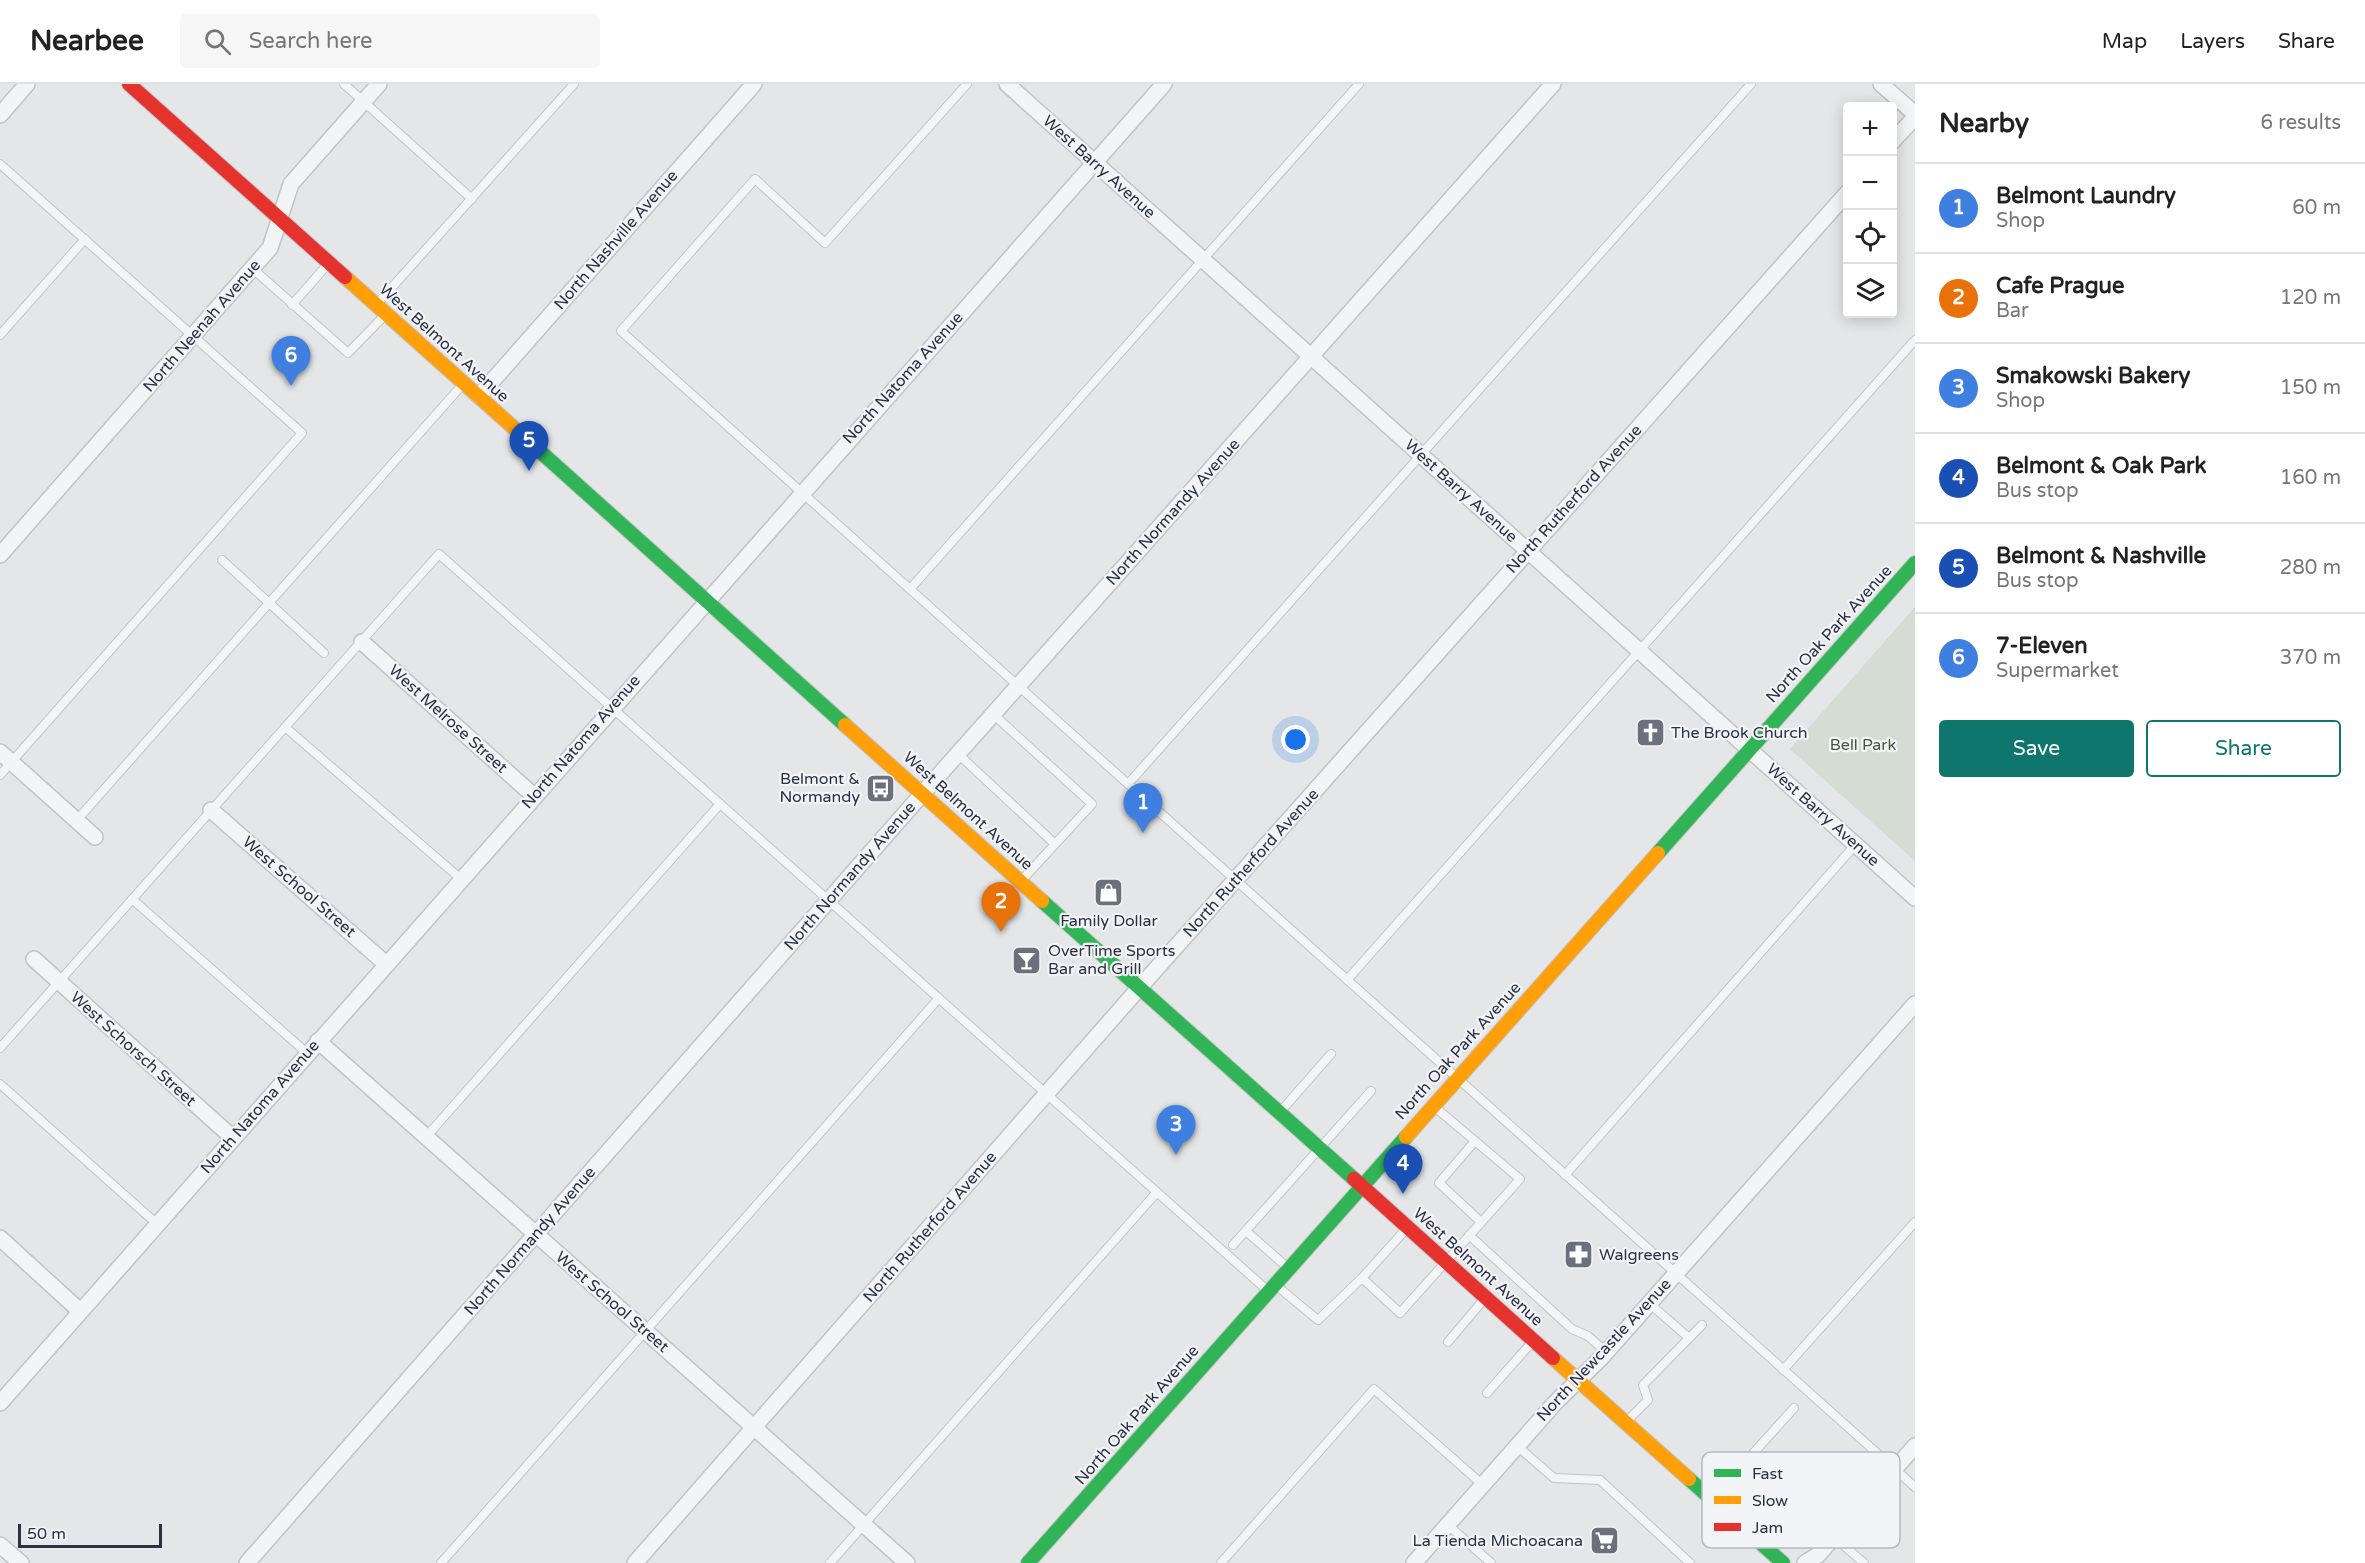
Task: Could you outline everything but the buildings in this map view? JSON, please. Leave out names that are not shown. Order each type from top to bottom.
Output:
[{"type":"main road","name":"West Belmont Avenue","points":[[129,84],[1702,1490]]},
{"type":"main road","name":"North Oak Park Avenue","points":[[1028,1563],[1915,563]]},
{"type":"main road","name":"West Belmont Avenue","points":[[1766,1548],[1783,1563]]},
{"type":"street","points":[[0,115],[27,84]]},
{"type":"street","name":"North Neenah Avenue","points":[[0,555],[270,248],[291,184],[379,84]]},
{"type":"street","name":"North Nashville Avenue","points":[[479,396],[754,84]]},
{"type":"street","name":"West Barry Avenue","points":[[1007,84],[1915,898]]},
{"type":"street","name":"North Natoma Avenue","points":[[2,1396],[80,1311],[1164,84]]},
{"type":"street","name":"North Normandy Avenue","points":[[247,1563],[922,793],[1553,84]]},
{"type":"street","points":[[1881,84],[1915,115],[1897,137]]},
{"type":"street","name":"North Rutherford Avenue","points":[[635,1563],[1140,987],[1843,198]]},
{"type":"street","name":"West Melrose Street","points":[[362,642],[534,796]]},
{"type":"street","points":[[6,757],[95,837]]},
{"type":"street","name":"West School Street","points":[[211,810],[386,964]]},
{"type":"street","name":"West Schorsch Street","points":[[34,960],[233,1138]]},
{"type":"street","name":"North Newcastle Avenue","points":[[1414,1563],[1516,1446],[1606,1352],[1915,1004]]},
{"type":"street","name":"West School Street","points":[[318,1041],[907,1563]]},
{"type":"street","points":[[0,1238],[80,1311]]},
{"type":"street","points":[[1900,1462],[1915,1446]]},
{"type":"street","points":[[0,1545],[21,1563]]},
{"type":"street","points":[[1805,1563],[1824,1548]]},
{"type":"lane","points":[[344,84],[472,199]]},
{"type":"lane","points":[[253,268],[348,353],[381,309],[472,199],[574,84]]},
{"type":"lane","points":[[967,84],[825,243],[754,179],[621,331],[1875,1452]]},
{"type":"lane","points":[[910,589],[1359,84]]},
{"type":"lane","points":[[1128,784],[1751,84]]},
{"type":"lane","points":[[0,164],[302,433],[6,757],[0,775]]},
{"type":"lane","points":[[0,335],[85,239]]},
{"type":"lane","points":[[292,305],[329,262]]},
{"type":"lane","points":[[1347,980],[1915,340]]},
{"type":"lane","points":[[77,820],[464,383]]},
{"type":"lane","points":[[0,1048],[439,554],[1157,1192],[1271,1287],[1318,1320],[1362,1278],[1408,1227]]},
{"type":"lane","points":[[222,560],[324,653]]},
{"type":"lane","points":[[993,714],[1092,804],[1021,881]]},
{"type":"lane","points":[[285,727],[461,879]]},
{"type":"lane","points":[[958,753],[1055,844]]},
{"type":"lane","points":[[426,1137],[720,804]]},
{"type":"lane","points":[[1565,1175],[1856,844]]},
{"type":"lane","points":[[132,899],[307,1053]]},
{"type":"lane","points":[[441,1563],[939,998]]},
{"type":"lane","points":[[1280,1112],[1331,1054]]},
{"type":"lane","points":[[0,1084],[157,1224]]},
{"type":"lane","points":[[1233,1245],[1371,1091]]},
{"type":"lane","points":[[1362,1278],[1400,1313],[1520,1179],[1432,1105]]},
{"type":"lane","points":[[1475,1141],[1438,1183],[1481,1222]]},
{"type":"lane","points":[[830,1563],[1157,1192]]},
{"type":"lane","points":[[1783,1370],[1915,1222]]},
{"type":"lane","points":[[1246,1231],[1288,1268]]},
{"type":"lane","points":[[1469,1235],[1572,1329],[1588,1336],[1606,1352]]},
{"type":"lane","points":[[1448,1342],[1486,1296]]},
{"type":"lane","points":[[1649,1303],[1689,1338]]},
{"type":"lane","points":[[1626,1422],[1648,1400],[1643,1385],[1702,1325]]},
{"type":"lane","points":[[1487,1393],[1534,1340]]},
{"type":"lane","points":[[1221,1563],[1374,1389],[1482,1485]]},
{"type":"lane","points":[[1754,1452],[1794,1408]]},
{"type":"lane","points":[[1516,1446],[1554,1478],[1600,1480],[1690,1563]]},
{"type":"lane","points":[[1900,1474],[1915,1488]]},
{"type":"lane","points":[[1448,1525],[1491,1563]]},
{"type":"lane","points":[[1847,1548],[1864,1563]]},
{"type":"green space","name":"Bell Park","points":[[1915,607],[1915,861],[1790,749]]},
{"type":"traffic: fast","points":[[524,437],[845,725]]},
{"type":"traffic: fast","points":[[1658,853],[1915,563]]},
{"type":"traffic: fast","points":[[1042,901],[1354,1179]]},
{"type":"traffic: fast","points":[[1028,1563],[1406,1137]]},
{"type":"traffic: fast","points":[[1689,1479],[1702,1491]]},
{"type":"traffic: fast","points":[[1766,1548],[1783,1563]]},
{"type":"traffic: slow","points":[[345,277],[524,437]]},
{"type":"traffic: slow","points":[[845,725],[1042,901]]},
{"type":"traffic: slow","points":[[1406,1137],[1658,853]]},
{"type":"traffic: slow","points":[[1553,1358],[1689,1479]]},
{"type":"traffic: jam","points":[[129,84],[345,277]]},
{"type":"traffic: jam","points":[[1354,1179],[1553,1358]]},
{"type":"place","name":"7-Eleven","points":[[291,386]]},
{"type":"place","name":"Belmont & Nashville","points":[[529,471]]},
{"type":"place","name":"The Brook Church","points":[[1650,733]]},
{"type":"place","name":"Belmont & Normandy","points":[[881,788]]},
{"type":"place","name":"Belmont Laundry","points":[[1143,833]]},
{"type":"place","name":"Family Dollar","points":[[1109,893]]},
{"type":"place","name":"Cafe Prague","points":[[1001,932]]},
{"type":"place","name":"OverTime Sports Bar and Grill","points":[[1027,960]]},
{"type":"place","name":"Smakowski Bakery","points":[[1176,1155]]},
{"type":"place","name":"Belmont & Oak Park","points":[[1403,1194]]},
{"type":"place","name":"Walgreens","points":[[1578,1255]]},
{"type":"place","name":"La Tienda Michoacana","points":[[1604,1541]]}]
